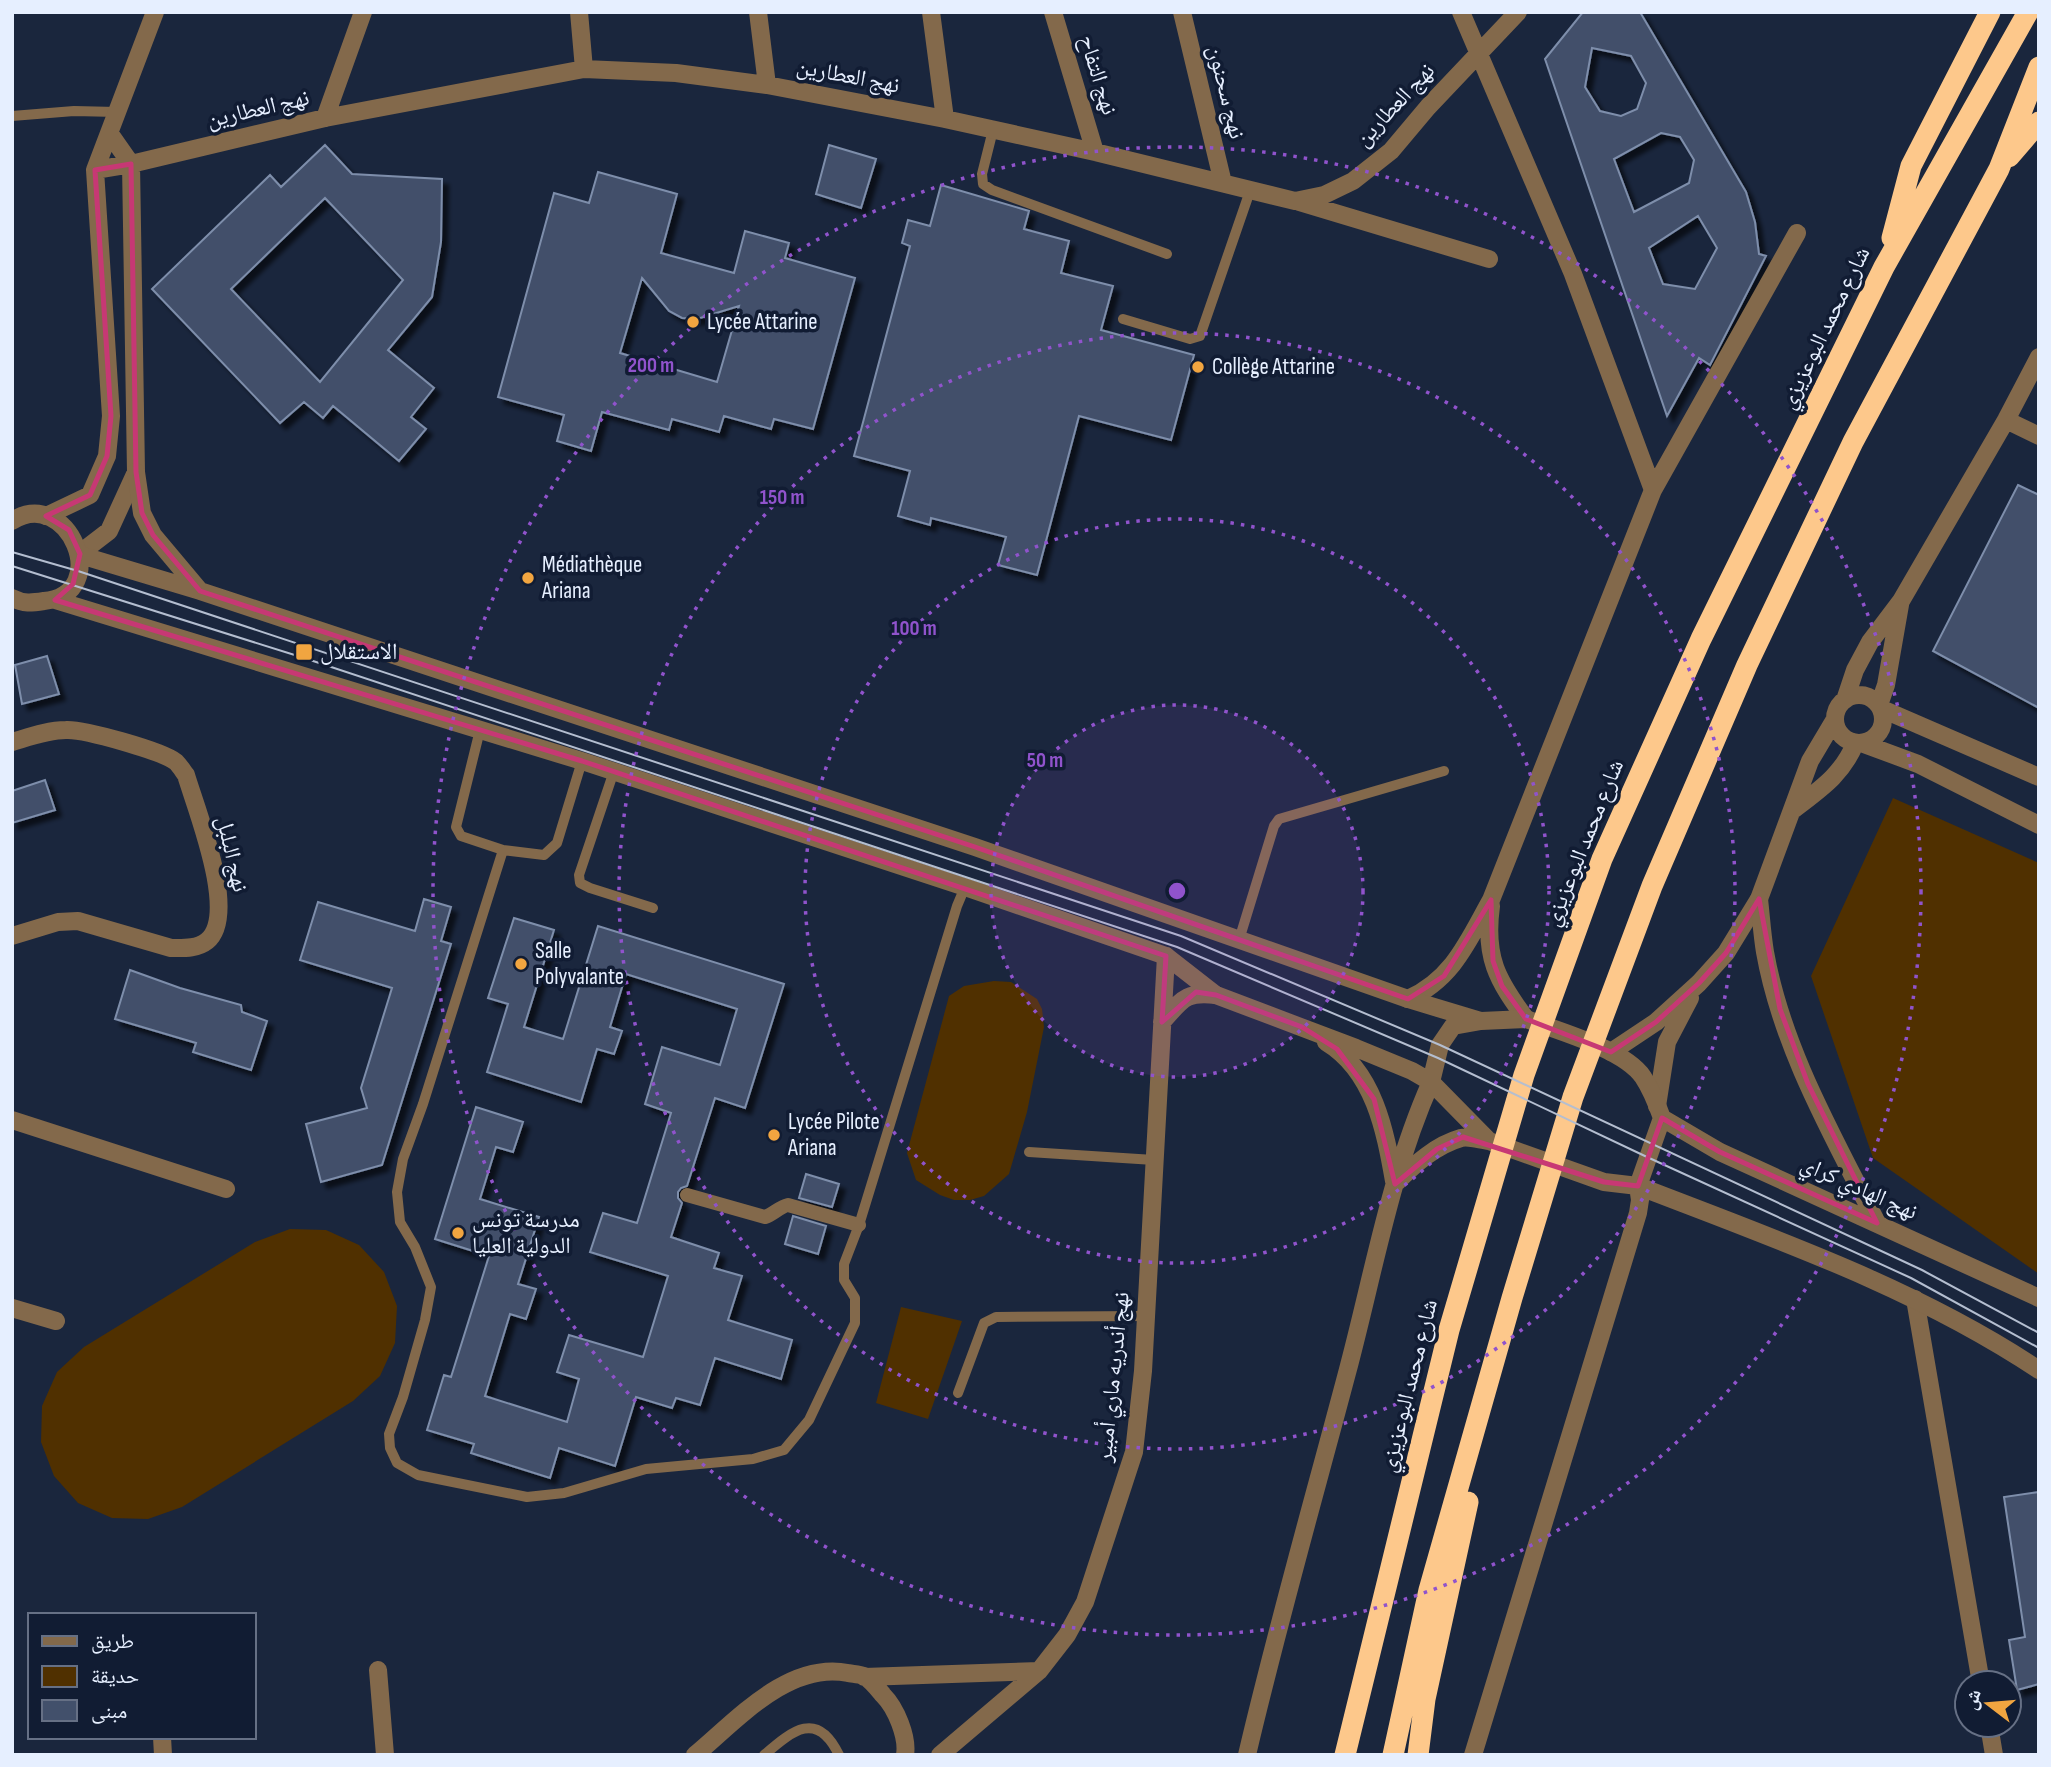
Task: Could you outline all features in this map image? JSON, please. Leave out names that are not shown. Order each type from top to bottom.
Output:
[{"type":"highway","points":[[1884,267],[1911,166],[1990,12]]},
{"type":"highway","name":"شارع محمد البوعزيزي","points":[[1345,1755],[1449,1329],[1524,1075],[1602,859],[1701,639],[1884,267],[2028,12]]},
{"type":"highway","points":[[1393,1755],[1440,1587],[1512,1298],[1578,1084],[1652,886],[1747,665],[1853,442],[1999,169],[2039,67]]},
{"type":"highway","points":[[1999,169],[2039,122]]},
{"type":"highway","points":[[1418,1755],[1440,1587]]},
{"type":"street","points":[[46,516],[90,495],[107,456],[111,416],[95,170],[155,12]]},
{"type":"street","points":[[325,118],[363,12]]},
{"type":"street","points":[[579,12],[584,69]]},
{"type":"street","points":[[758,12],[767,85]]},
{"type":"street","points":[[931,12],[945,119]]},
{"type":"street","name":"نهج التفاح","points":[[1054,12],[1095,152]]},
{"type":"street","name":"نهج سحنون","points":[[1182,12],[1223,183]]},
{"type":"street","points":[[1461,12],[1573,274],[1653,490]]},
{"type":"street","name":"نهج العطارين","points":[[95,170],[325,118],[584,69],[676,73],[767,85],[945,119],[1295,201],[1324,195],[1353,181],[1391,151],[1518,12]]},
{"type":"street","points":[[110,134],[131,164],[136,472],[142,513],[153,535],[200,591]]},
{"type":"street","points":[[1295,201],[1489,259]]},
{"type":"street","points":[[1408,999],[1427,990],[1444,976],[1458,958],[1491,900],[1653,490],[1797,233]]},
{"type":"street","points":[[1845,700],[1855,670],[1870,642],[1900,601],[2006,420],[2039,357]]},
{"type":"street","points":[[2006,420],[2039,436]]},
{"type":"street","points":[[80,554],[109,531],[136,472]]},
{"type":"street","points":[[14,519],[31,515],[46,516],[69,530],[80,554],[78,571],[73,584],[55,600]]},
{"type":"street","points":[[80,554],[200,591],[975,847],[1408,999],[1481,1021]]},
{"type":"street","points":[[16,603],[55,600],[614,771],[1166,956],[1216,995]]},
{"type":"street","points":[[1793,810],[1832,780],[1860,744],[1874,739],[1881,730],[1884,720],[1880,707],[1900,601]]},
{"type":"street","points":[[1611,1052],[1656,1022],[1699,983],[1726,953],[1759,899],[1810,761],[1845,700],[1855,695],[1865,696],[1880,707],[2039,777]]},
{"type":"street","points":[[1835,719],[1840,735],[1918,764],[2039,825]]},
{"type":"street","name":"نهج البلبل","points":[[12,743],[64,730],[80,730],[162,755],[176,763],[186,775],[214,872],[220,905],[218,924],[210,939],[200,946],[171,948],[78,921],[58,922],[12,936]]},
{"type":"street","points":[[1759,899],[1765,952],[1784,1021],[1808,1084],[1877,1223]]},
{"type":"street","points":[[1491,900],[1489,937],[1493,961],[1502,986],[1526,1019]]},
{"type":"street","name":"نهج أندريه ماري أمبير","points":[[940,1755],[1039,1671],[1067,1634],[1085,1601],[1134,1452],[1143,1371],[1166,956]]},
{"type":"street","points":[[1473,1755],[1638,1213],[1639,1186],[1660,1112],[1667,1042],[1699,983]]},
{"type":"street","points":[[1162,1022],[1180,1001],[1196,992],[1216,995],[1412,1071],[1431,1082],[1489,1141]]},
{"type":"street","points":[[1247,1755],[1395,1184],[1421,1104],[1431,1082],[1440,1045],[1453,1026],[1481,1021],[1526,1019],[1611,1052],[1631,1063],[1643,1077],[1660,1112]]},
{"type":"street","points":[[1302,1027],[1337,1049],[1357,1070],[1374,1099],[1395,1184]]},
{"type":"street","name":"نهج الهادي كراي","points":[[1660,1112],[1720,1152],[2039,1298]]},
{"type":"street","points":[[12,1120],[226,1189]]},
{"type":"street","points":[[1395,1184],[1414,1165],[1437,1149],[1463,1137],[1489,1141],[1604,1182],[1639,1186],[1779,1240],[1914,1298],[2039,1370]]},
{"type":"street","points":[[687,1195],[765,1217],[775,1214],[781,1206],[788,1205],[859,1225]]},
{"type":"street","points":[[1914,1298],[1979,1669]]},
{"type":"street","points":[[12,1308],[57,1321]]},
{"type":"street","points":[[378,1670],[386,1755]]},
{"type":"street","points":[[695,1755],[763,1698],[787,1683],[809,1675],[838,1671],[864,1677],[1039,1671]]},
{"type":"street","points":[[864,1677],[887,1698],[906,1746],[905,1755]]},
{"type":"lane","points":[[12,116],[75,111],[117,112]]},
{"type":"lane","points":[[993,130],[982,174],[983,184],[992,190],[1167,254]]},
{"type":"lane","points":[[1123,319],[1190,339],[1200,336],[1250,191]]},
{"type":"lane","points":[[480,730],[456,827],[461,836],[503,850],[544,855],[557,842],[582,761]]},
{"type":"lane","points":[[614,771],[579,875],[580,883],[653,908]]},
{"type":"lane","points":[[1239,940],[1279,819],[1444,771]]},
{"type":"lane","points":[[503,850],[424,1104],[403,1159],[397,1192],[400,1222],[415,1247],[432,1287],[403,1397],[388,1434],[390,1448],[397,1463],[418,1475],[527,1497],[564,1493],[646,1469],[753,1459],[784,1450],[809,1420],[855,1323],[855,1298],[844,1280],[844,1264],[859,1225],[965,887]]},
{"type":"lane","points":[[1029,1152],[1154,1160]]},
{"type":"lane","points":[[958,1393],[984,1323],[996,1317],[1146,1316]]},
{"type":"lane","points":[[764,1755],[793,1731],[811,1728],[831,1739],[839,1755]]},
{"type":"highlighted area","points":[[131,164],[136,472],[142,513],[153,535],[200,591],[975,847],[1408,999],[1444,976],[1491,900],[1493,961],[1502,986],[1526,1019],[1611,1052],[1656,1022],[1699,983],[1726,953],[1759,899],[1780,1009],[1808,1084],[1877,1223],[1720,1152],[1662,1118],[1638,1186],[1604,1182],[1463,1137],[1437,1149],[1395,1184],[1374,1099],[1337,1049],[1302,1027],[1216,995],[1196,992],[1162,1022],[1166,956],[582,761],[55,600],[73,584],[80,554],[69,530],[46,516],[90,495],[107,456],[111,416],[95,170]]},
{"type":"green space","points":[[1893,798],[2039,863],[2039,1274],[1873,1158],[1811,976]]},
{"type":"green space","points":[[994,981],[1011,982],[1037,999],[1042,1009],[1044,1027],[1027,1112],[1009,1174],[984,1196],[970,1200],[954,1200],[916,1180],[907,1153],[949,996],[964,986]]},
{"type":"green space","points":[[290,1229],[326,1230],[359,1245],[384,1272],[397,1306],[395,1343],[380,1376],[353,1401],[182,1507],[148,1519],[112,1518],[78,1503],[54,1476],[41,1442],[42,1406],[57,1372],[84,1347],[255,1242]]},
{"type":"green space","points":[[901,1307],[962,1321],[928,1419],[876,1403]]},
{"type":"building","points":[[1583,12],[1640,12],[1746,192],[1755,222],[1759,254],[1766,256],[1710,365],[1699,358],[1667,416],[1545,59]],"holes":[[[1592,48],[1631,56],[1646,83],[1637,109],[1621,116],[1600,111],[1585,87]],[[1661,133],[1680,137],[1694,160],[1689,183],[1634,212],[1614,159]],[[1698,216],[1717,248],[1695,289],[1663,284],[1649,248]]]},
{"type":"building","points":[[325,145],[352,174],[442,179],[441,242],[432,297],[388,350],[434,388],[411,417],[426,429],[399,461],[333,406],[323,418],[304,402],[280,423],[152,289],[270,175],[281,187]],"holes":[[[325,198],[403,280],[320,382],[231,289]]]},
{"type":"building","points":[[829,145],[876,159],[861,208],[816,194]]},
{"type":"building","points":[[598,172],[677,194],[661,253],[734,273],[745,231],[789,243],[785,258],[855,278],[813,429],[774,419],[771,429],[724,416],[719,432],[672,419],[669,430],[602,412],[591,451],[557,441],[564,415],[498,397],[554,193],[589,203]],"holes":[[[642,278],[669,311],[682,318],[697,319],[739,306],[717,382],[620,353]]]},
{"type":"building","points":[[941,185],[1029,211],[1024,229],[1069,241],[1061,273],[1113,286],[1101,330],[1194,355],[1171,440],[1079,416],[1037,575],[998,565],[1006,537],[931,518],[930,525],[898,516],[910,471],[854,456],[910,246],[902,243],[908,220],[930,226]]},
{"type":"building","points":[[2018,485],[2039,495],[2039,708],[1933,651]]},
{"type":"building","points":[[47,656],[59,694],[22,704],[15,665]]},
{"type":"building","points":[[45,780],[55,810],[12,823],[12,791]]},
{"type":"building","points":[[424,899],[451,907],[441,941],[451,944],[382,1165],[321,1182],[306,1124],[367,1108],[361,1088],[392,988],[300,960],[318,902],[415,931]]},
{"type":"building","points":[[514,918],[554,930],[524,1027],[563,1039],[598,926],[784,984],[745,1108],[715,1098],[687,1186],[678,1192],[682,1203],[671,1237],[719,1253],[714,1268],[742,1276],[728,1320],[792,1340],[781,1379],[715,1358],[700,1405],[676,1398],[672,1408],[636,1397],[615,1466],[559,1448],[550,1478],[471,1453],[474,1444],[427,1430],[444,1375],[451,1377],[489,1256],[435,1239],[476,1107],[523,1122],[513,1152],[496,1147],[480,1199],[539,1217],[518,1284],[536,1289],[526,1319],[510,1314],[485,1396],[567,1422],[579,1379],[557,1372],[569,1335],[643,1357],[668,1276],[590,1252],[603,1213],[637,1223],[671,1113],[645,1104],[662,1047],[720,1065],[737,1009],[626,974],[610,1027],[622,1031],[614,1054],[597,1049],[581,1102],[487,1072],[508,1004],[488,998]]},
{"type":"building","points":[[130,970],[180,988],[241,1005],[242,1012],[267,1021],[251,1070],[193,1052],[196,1043],[115,1019]]},
{"type":"building","points":[[806,1174],[839,1184],[832,1207],[799,1198]]},
{"type":"building","points":[[793,1216],[826,1226],[818,1254],[785,1244]]},
{"type":"building","points":[[2039,1492],[2039,1684],[2023,1688],[2023,1669],[2014,1669],[2009,1640],[2025,1637],[2004,1497]]},
{"type":"tram line","points":[[12,552],[78,571],[1181,936],[1440,1045],[1922,1270],[2039,1333]]},
{"type":"tram line","points":[[12,566],[301,657],[1177,947],[1438,1058],[1911,1278],[2039,1348]]},
{"type":"place","name":"Lycée Attarine","points":[[693,322]]},
{"type":"place","name":"Collège Attarine","points":[[1198,367]]},
{"type":"place","name":"Médiathèque Ariana","points":[[528,578]]},
{"type":"place","name":"الاستقلال","points":[[304,652]]},
{"type":"place","name":"Salle Polyvalante","points":[[521,964]]},
{"type":"place","name":"Lycée Pilote Ariana","points":[[774,1135]]},
{"type":"place","name":"مدرسة تونس الدولية العليا","points":[[458,1233]]}]
